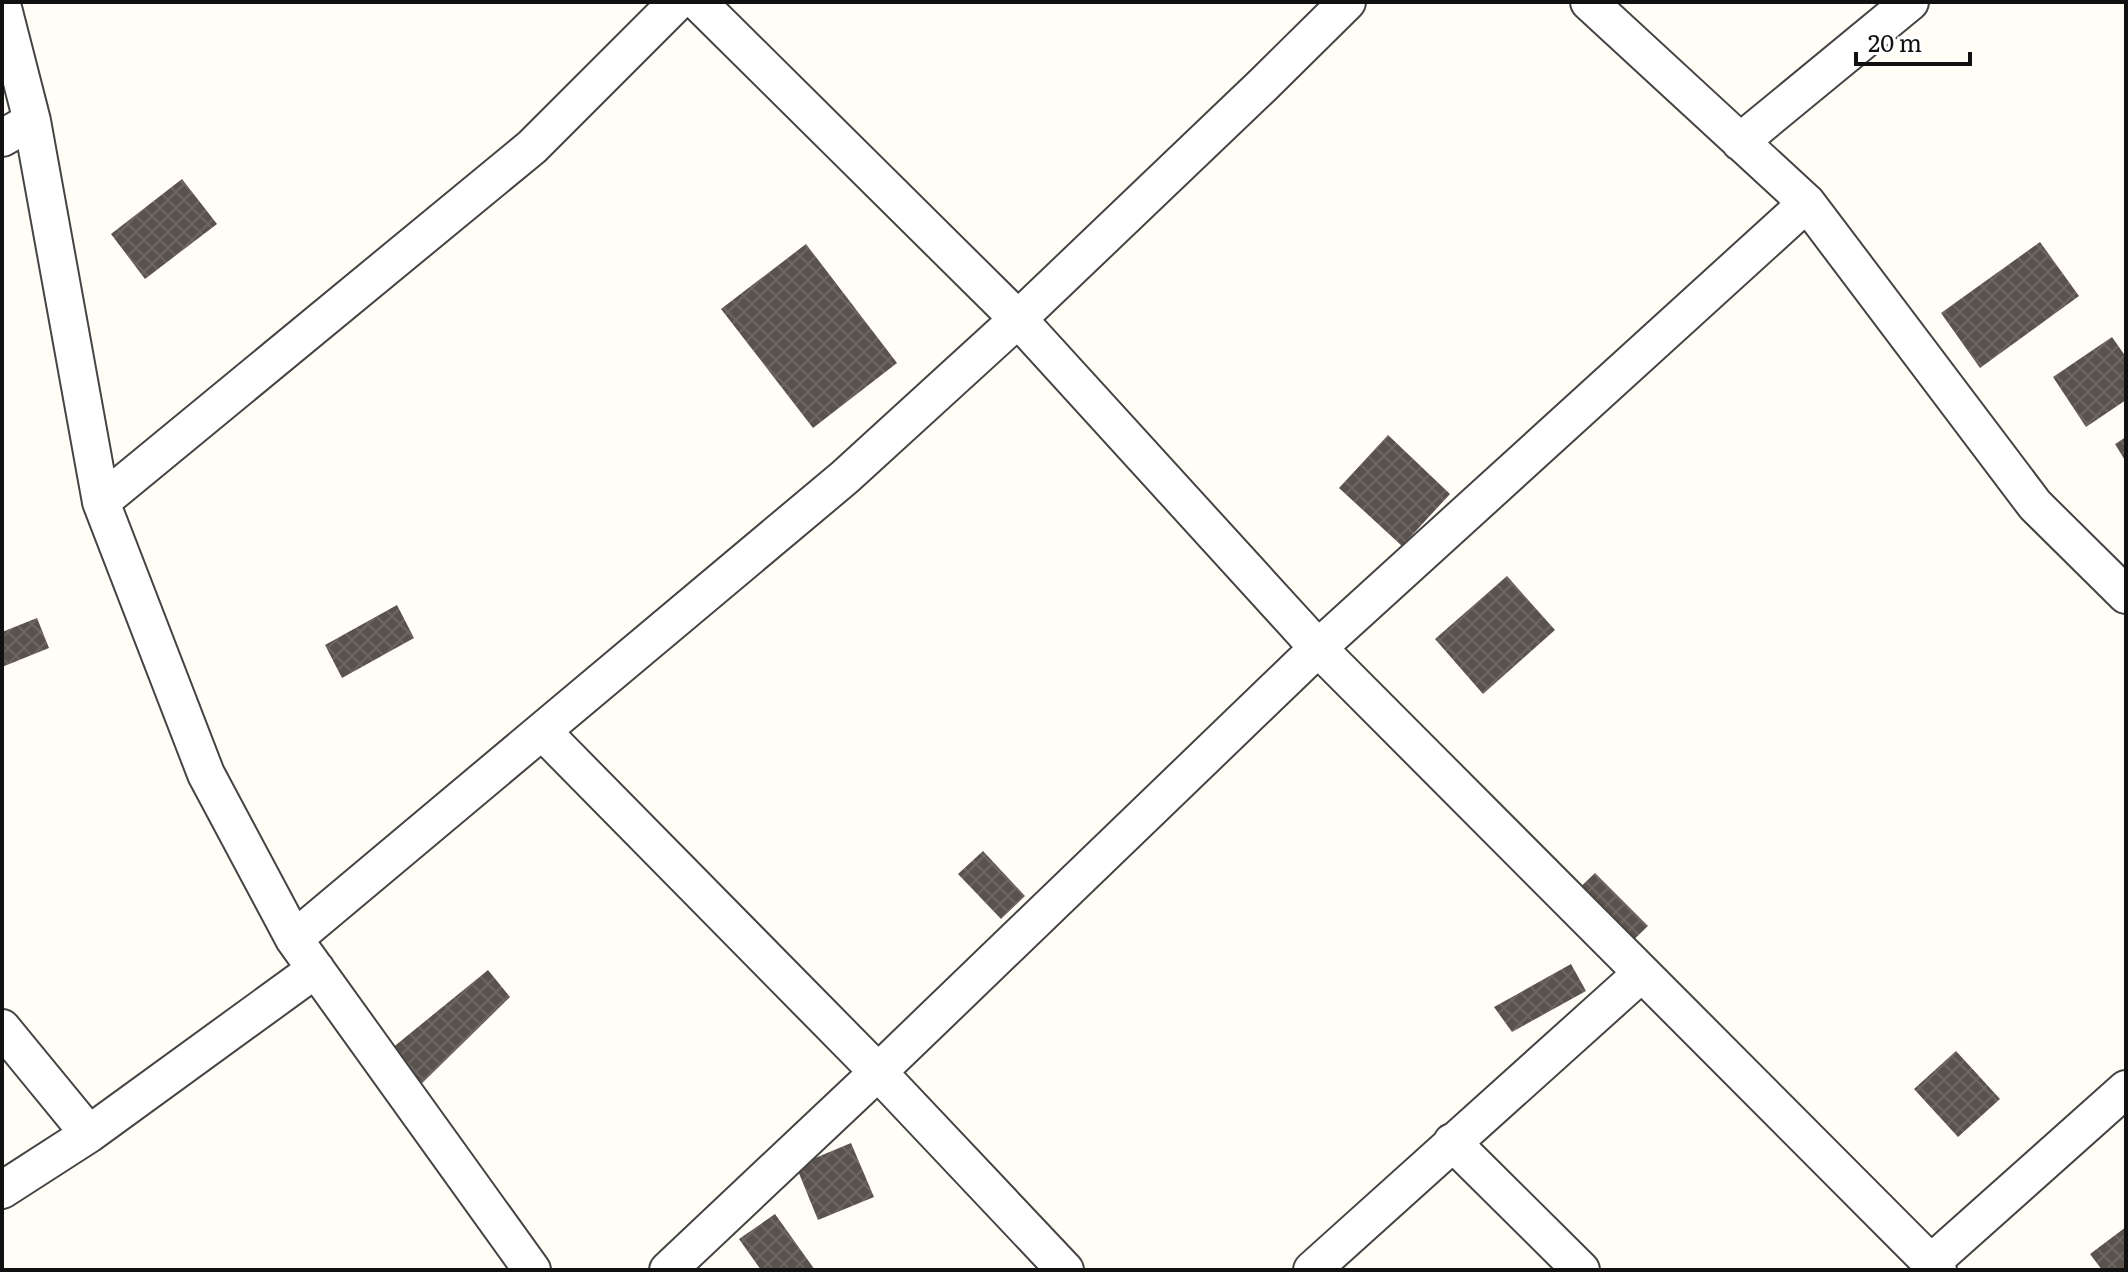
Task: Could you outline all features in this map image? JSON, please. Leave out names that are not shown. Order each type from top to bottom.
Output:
[{"type":"street","points":[[101,502],[532,147],[677,2]]},
{"type":"street","points":[[698,2],[1018,319],[1318,648],[1935,1266],[2126,1089]]},
{"type":"street","points":[[294,939],[845,477],[1018,319],[1347,2]]},
{"type":"street","points":[[1589,2],[1807,203],[2035,505],[2126,595]]},
{"type":"street","points":[[1740,142],[1910,2]]},
{"type":"street","points":[[2,4],[17,130],[101,502],[206,774],[294,939],[532,1270]]},
{"type":"street","points":[[668,1270],[1318,648],[1807,203]]},
{"type":"street","points":[[542,731],[878,1072],[1065,1270]]},
{"type":"street","points":[[2,1190],[89,1134],[316,969]]},
{"type":"street","points":[[1312,1270],[1642,973]]},
{"type":"street","points":[[2,1028],[89,1134]]},
{"type":"street","points":[[1452,1142],[1581,1270]]},
{"type":"building","points":[[182,179],[217,224],[145,279],[111,234]]},
{"type":"building","points":[[2040,242],[2079,296],[1980,368],[1941,313]]},
{"type":"building","points":[[806,244],[897,363],[813,428],[721,309]]},
{"type":"building","points":[[2112,337],[2126,357],[2126,400],[2086,427],[2053,377]]},
{"type":"building","points":[[1388,435],[1450,494],[1402,546],[1339,488]]},
{"type":"building","points":[[2126,437],[2126,462],[2115,444]]},
{"type":"building","points":[[1507,576],[1555,630],[1483,694],[1435,639]]},
{"type":"building","points":[[397,605],[414,638],[342,678],[325,645]]},
{"type":"building","points":[[37,618],[49,648],[2,667],[2,632]]},
{"type":"building","points":[[983,851],[1025,896],[1001,919],[958,874]]},
{"type":"building","points":[[1595,873],[1648,926],[1623,950],[1570,897]]},
{"type":"building","points":[[1571,964],[1586,991],[1512,1032],[1494,1007]]},
{"type":"building","points":[[488,970],[510,997],[406,1099],[375,1062]]},
{"type":"building","points":[[1956,1051],[2000,1099],[1958,1137],[1914,1089]]},
{"type":"building","points":[[851,1143],[874,1197],[818,1220],[796,1166]]},
{"type":"building","points":[[775,1214],[815,1270],[761,1270],[739,1239]]},
{"type":"building","points":[[2126,1227],[2126,1270],[2102,1270],[2090,1254]]}]
